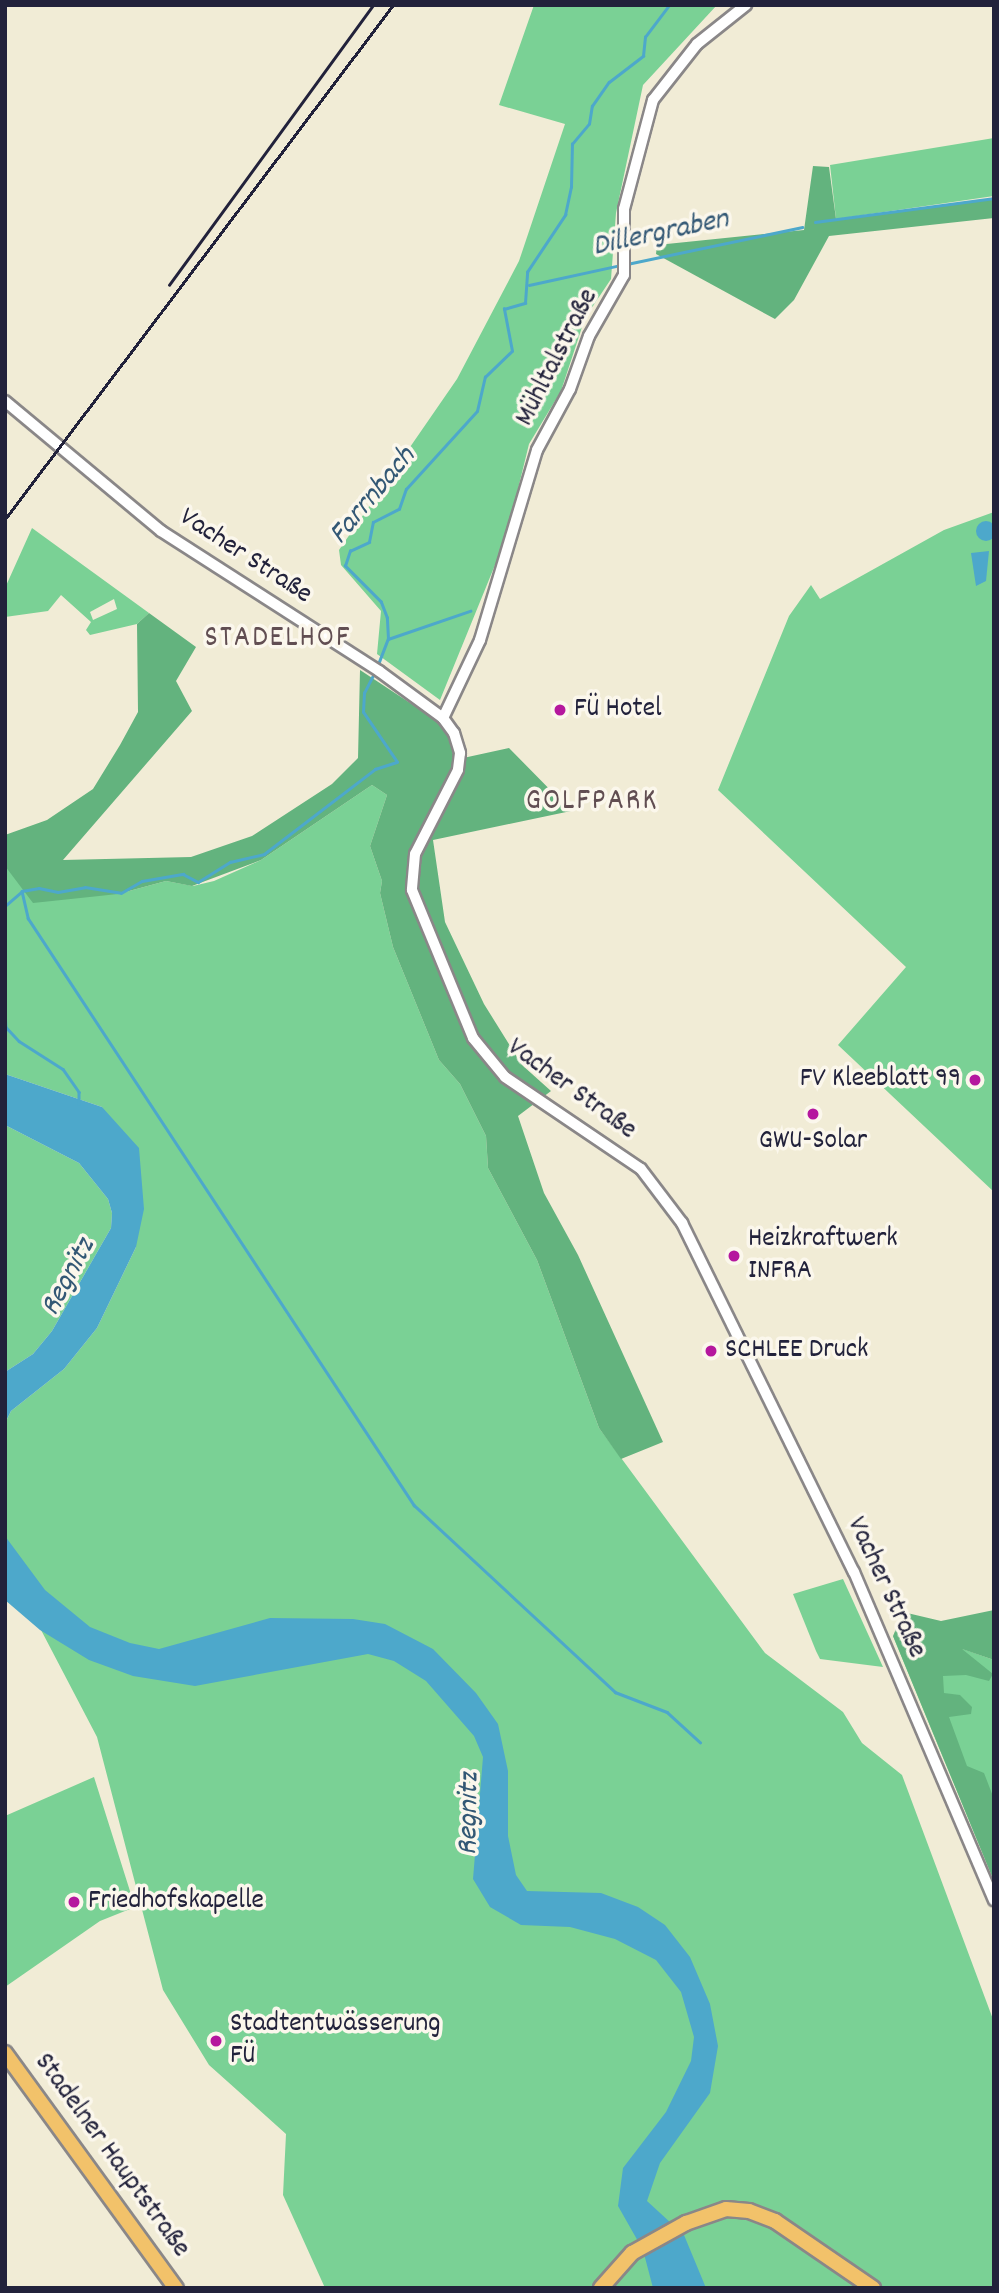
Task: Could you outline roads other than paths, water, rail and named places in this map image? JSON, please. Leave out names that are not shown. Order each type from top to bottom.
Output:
[{"type":"main road","name":"Stadelner Hauptstraße","points":[[5,2053],[176,2288]]},
{"type":"main road","points":[[601,2288],[632,2253],[686,2223],[726,2209],[749,2211],[775,2221],[873,2288]]},
{"type":"street","name":"Mühltalstraße","points":[[443,718],[480,640],[537,450],[570,389],[589,336],[624,275],[627,261],[624,209],[653,100],[697,44],[746,5]]},
{"type":"street","name":"Vacher Straße","points":[[5,401],[161,531],[375,669],[443,718],[458,741],[458,770],[415,854],[412,890],[473,1038],[505,1077],[641,1169],[682,1223],[848,1558],[928,1736],[994,1900]]},
{"type":"water","points":[[986,521],[993,524],[996,531],[993,538],[986,541],[979,538],[976,531],[979,524]]},
{"type":"water","points":[[989,551],[986,581],[976,586],[971,553]]},
{"type":"water","points":[[5,1074],[102,1107],[139,1148],[144,1209],[136,1247],[97,1328],[64,1369],[11,1411],[5,1423],[5,1372],[33,1354],[52,1331],[111,1228],[112,1213],[108,1199],[79,1163],[5,1125]]},
{"type":"water","points":[[5,1536],[45,1590],[90,1627],[130,1643],[159,1649],[270,1618],[353,1619],[385,1624],[433,1649],[476,1693],[498,1724],[508,1771],[508,1836],[516,1875],[527,1891],[601,1893],[638,1907],[665,1925],[690,1957],[710,2004],[718,2046],[710,2093],[660,2163],[647,2201],[684,2235],[706,2288],[653,2288],[643,2250],[618,2206],[623,2168],[666,2112],[691,2061],[694,2037],[681,1992],[656,1960],[615,1939],[570,1927],[521,1925],[490,1907],[473,1879],[483,1757],[474,1736],[426,1681],[394,1661],[368,1654],[195,1686],[133,1676],[89,1660],[40,1630],[5,1600]]},
{"type":"waterway","name":"Farrnbach","points":[[377,667],[388,639],[387,618],[381,602],[345,566],[350,551],[369,542],[373,522],[399,509],[406,489],[477,411],[485,377],[512,351],[504,309],[525,303],[527,272],[565,215],[571,187],[572,144],[589,124],[592,106],[609,82],[643,56],[645,37],[669,5]]},
{"type":"waterway","name":"Dillergraben","points":[[815,222],[994,198]]},
{"type":"waterway","name":"Dillergraben","points":[[627,264],[802,227]]},
{"type":"waterway","name":"Dillergraben","points":[[529,285],[621,265]]},
{"type":"waterway","points":[[388,639],[470,611]]},
{"type":"waterway","name":"Farrnbach","points":[[5,906],[22,891],[39,888],[58,892],[85,887],[121,893],[142,881],[183,874],[198,882],[230,862],[264,854],[375,769],[397,762],[363,712],[364,693],[374,673]]},
{"type":"waterway","points":[[22,891],[28,918],[414,1505],[615,1692],[667,1712],[700,1742]]},
{"type":"waterway","name":"Farrnbach","points":[[5,1009],[6,1027],[19,1041],[63,1069],[79,1092],[79,1104]]},
{"type":"railway","points":[[169,285],[373,5]]},
{"type":"railway","points":[[5,519],[393,5]]},
{"type":"place","name":"FÜ Hotel","points":[[560,710]]},
{"type":"place","name":"FV Kleeblatt 99","points":[[975,1080]]},
{"type":"place","name":"GWU-Solar","points":[[813,1114]]},
{"type":"place","name":"Heizkraftwerk INFRA","points":[[734,1256]]},
{"type":"place","name":"SCHLEE Druck","points":[[711,1351]]},
{"type":"place","name":"Friedhofskapelle","points":[[74,1902]]},
{"type":"place","name":"Stadtentwässerung FÜ","points":[[216,2041]]},
{"type":"district","name":"STADELHOF","points":[[278,640]]},
{"type":"district","name":"GOLFPARK","points":[[592,803]]},
{"type":"water label","name":"Regnitz","points":[[70,1278]]},
{"type":"water label","name":"Regnitz","points":[[471,1814]]}]
